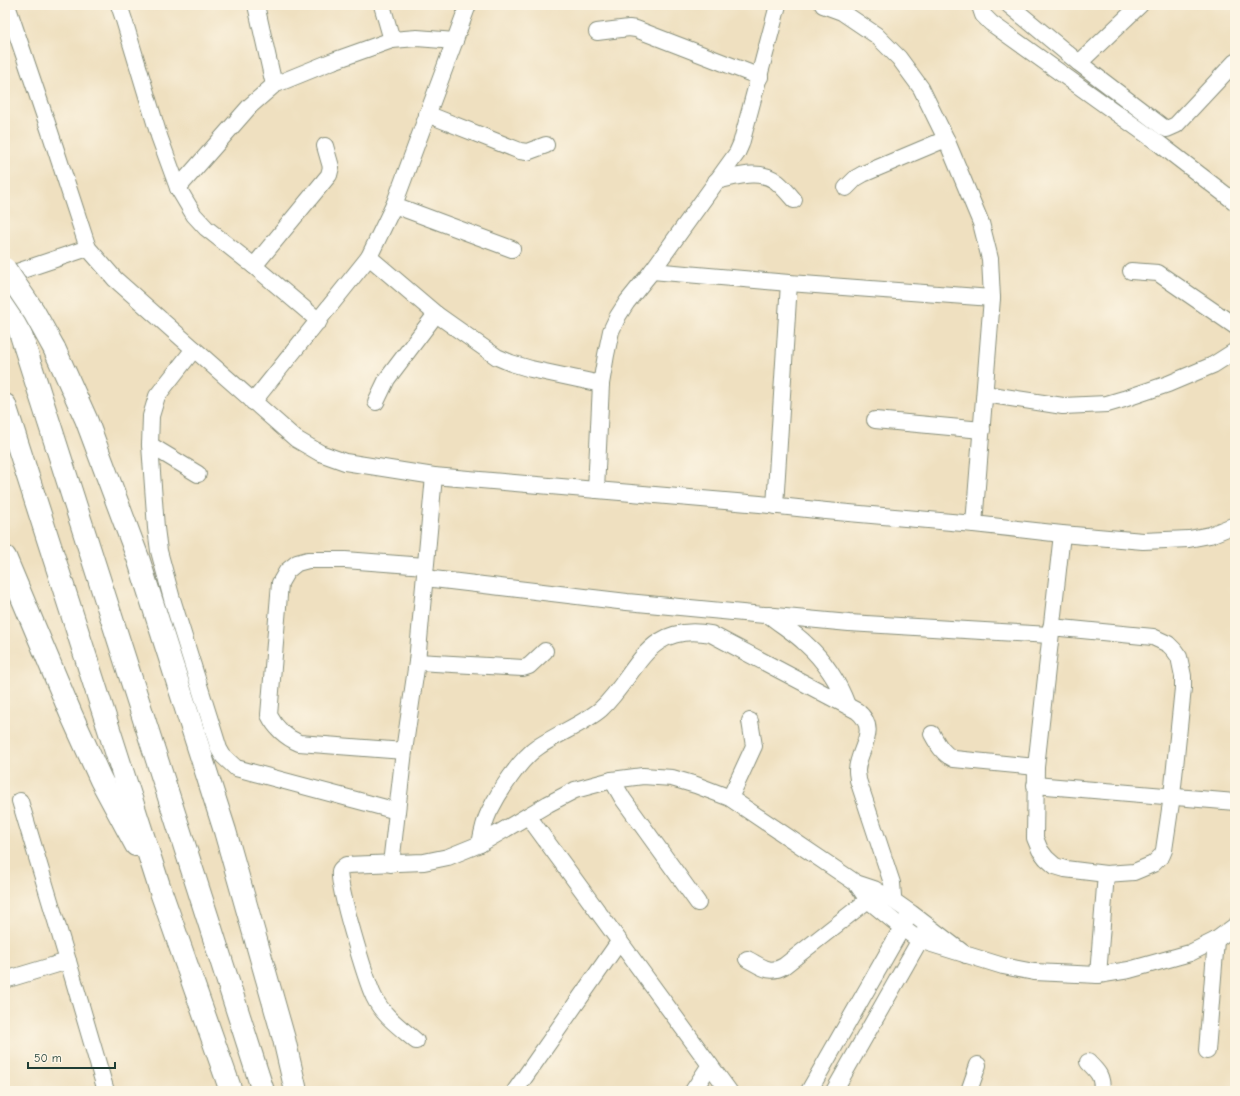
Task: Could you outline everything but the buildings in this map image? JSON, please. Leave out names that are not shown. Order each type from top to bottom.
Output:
[{"type":"highway","points":[[5,269],[34,312],[54,348],[86,419],[138,558],[225,831],[284,1039],[296,1091]]},
{"type":"highway","points":[[5,285],[264,1091]]},
{"type":"highway","points":[[5,405],[161,892],[230,1091]]},
{"type":"highway","points":[[5,558],[71,714],[101,780],[161,892]]},
{"type":"street","points":[[6,5],[88,248],[115,279],[253,402],[296,439],[320,454],[345,462],[434,476],[974,524],[1143,541],[1189,539],[1210,535],[1235,525]]},
{"type":"street","points":[[119,5],[159,136],[178,188],[194,215],[202,224],[319,321]]},
{"type":"street","points":[[256,5],[274,86]]},
{"type":"street","points":[[382,5],[392,40]]},
{"type":"street","points":[[253,402],[369,257],[394,205],[468,5]]},
{"type":"street","points":[[596,490],[601,384],[606,355],[614,326],[618,316],[627,302],[652,271],[737,153],[741,144],[760,77],[778,5]]},
{"type":"street","points":[[824,5],[842,12],[876,35],[899,58],[921,88],[946,139],[981,223],[990,259],[992,298],[974,524]]},
{"type":"street","points":[[982,5],[981,9],[983,15],[991,23],[1161,144],[1235,202]]},
{"type":"street","points":[[1009,5],[1079,63],[1167,129],[1176,125],[1235,62]]},
{"type":"street","points":[[1079,63],[1140,5]]},
{"type":"street","points":[[597,32],[629,28],[636,29],[760,77]]},
{"type":"street","points":[[178,188],[250,106],[274,86],[333,61],[392,40],[417,38],[455,41]]},
{"type":"street","points":[[427,114],[520,151],[527,152],[546,145]]},
{"type":"street","points":[[846,188],[856,178],[863,174],[946,139]]},
{"type":"street","points":[[254,266],[329,175],[330,167],[325,146]]},
{"type":"street","points":[[716,181],[747,174],[762,174],[776,181],[794,200]]},
{"type":"street","points":[[394,205],[512,249]]},
{"type":"street","points":[[5,276],[88,248]]},
{"type":"street","points":[[369,257],[436,314],[497,357],[511,363],[601,384]]},
{"type":"street","points":[[652,271],[992,298]]},
{"type":"street","points":[[1131,271],[1158,273],[1235,326]]},
{"type":"street","points":[[775,506],[789,283]]},
{"type":"street","points":[[376,402],[387,379],[436,314]]},
{"type":"street","points":[[194,349],[157,396],[151,416],[150,445],[159,551],[219,748],[223,756],[236,768],[397,811]]},
{"type":"street","points":[[985,394],[1063,406],[1107,404],[1168,384],[1213,365],[1235,351]]},
{"type":"street","points":[[875,420],[982,430]]},
{"type":"street","points":[[150,445],[198,474]]},
{"type":"street","points":[[391,864],[404,751],[417,662],[434,476]]},
{"type":"street","points":[[404,751],[299,743],[289,739],[274,724],[269,715],[280,583],[288,571],[297,563],[308,560],[345,560],[612,600],[849,623],[1050,631],[1154,637],[1168,644],[1176,654],[1182,666],[1183,688],[1172,796],[1164,850],[1159,859],[1139,871],[1106,874],[1065,869],[1056,866],[1046,858],[1040,850],[1035,838],[1036,767],[1050,631],[1062,534]]},
{"type":"street","points":[[769,615],[805,643],[814,652],[842,691],[847,705]]},
{"type":"street","points":[[480,844],[490,811],[522,761],[538,746],[590,717],[600,709],[643,656],[658,641],[671,635],[686,632],[699,632],[711,634],[847,705],[863,715],[868,732],[858,767],[858,780],[892,883],[893,896],[891,899]]},
{"type":"street","points":[[417,662],[523,668],[529,666],[545,652]]},
{"type":"street","points":[[730,798],[754,746],[750,721]]},
{"type":"street","points":[[932,734],[941,750],[954,759],[1036,767]]},
{"type":"street","points":[[416,1040],[388,1016],[374,997],[344,903],[339,877],[339,872],[342,868],[346,865],[424,862],[448,857],[480,844],[575,790],[612,780],[643,776],[672,778],[696,785],[730,798],[856,882],[871,894],[901,927],[919,940],[1020,970],[1098,975],[1129,970],[1190,953],[1216,940],[1235,926]]},
{"type":"street","points":[[612,780],[623,799],[698,903]]},
{"type":"street","points":[[1035,786],[1235,802]]},
{"type":"street","points":[[20,801],[106,1091]]},
{"type":"street","points":[[528,816],[729,1091]]},
{"type":"street","points":[[1098,975],[1106,874]]},
{"type":"street","points":[[871,894],[891,899],[966,955]]},
{"type":"street","points":[[747,959],[770,971],[777,970],[784,966],[871,894]]},
{"type":"street","points":[[809,1091],[901,927],[911,913]]},
{"type":"street","points":[[834,1091],[928,926]]},
{"type":"street","points":[[1207,1052],[1216,940]]},
{"type":"street","points":[[515,1091],[619,942]]},
{"type":"street","points":[[5,980],[68,961]]},
{"type":"street","points":[[1088,1062],[1100,1074],[1102,1091]]},
{"type":"street","points":[[693,1091],[710,1065]]},
{"type":"street","points":[[969,1091],[978,1065]]}]
